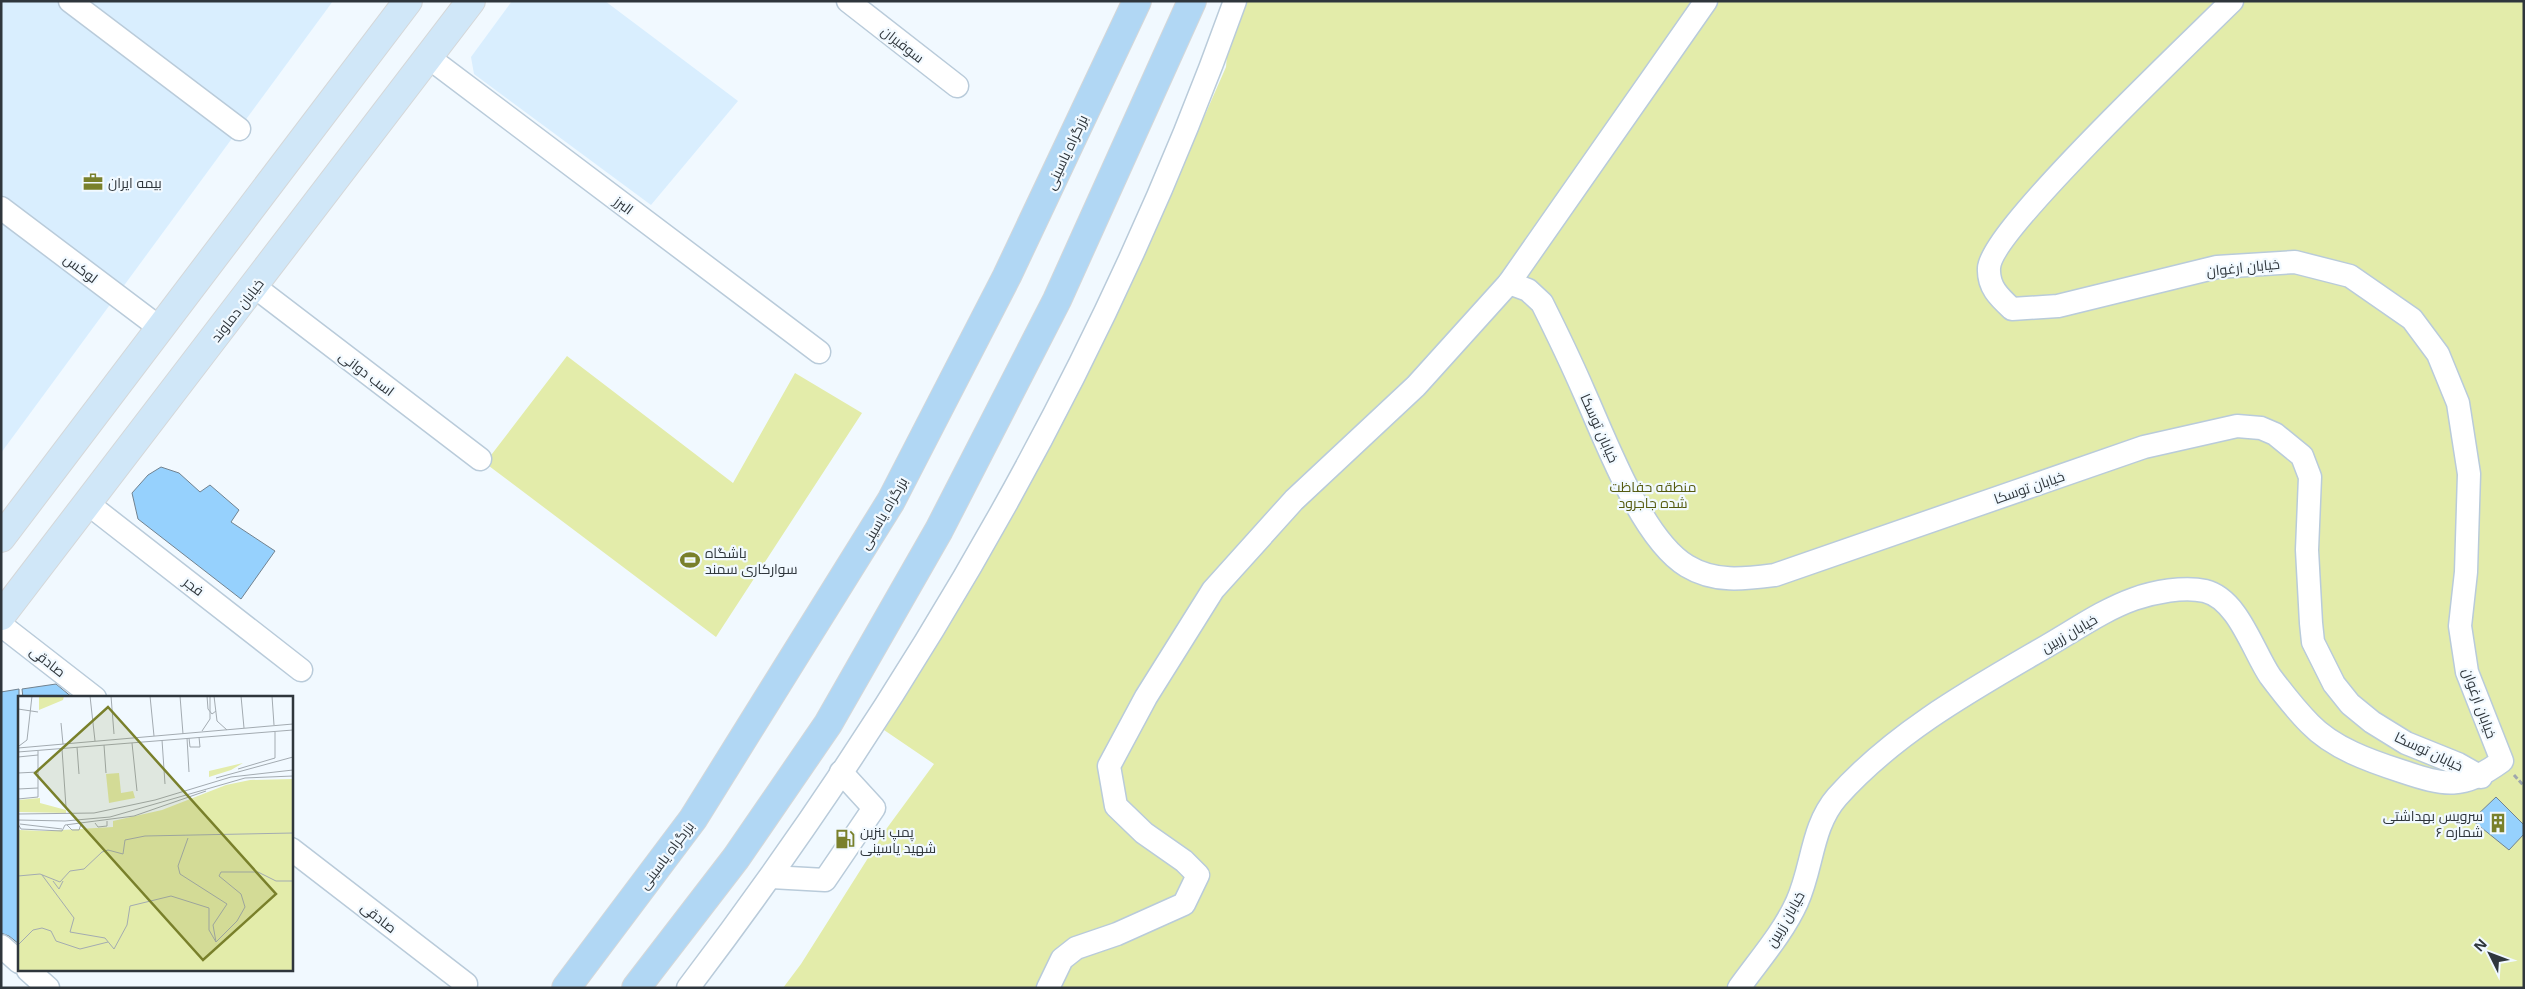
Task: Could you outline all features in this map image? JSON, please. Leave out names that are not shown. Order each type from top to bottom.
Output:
[{"type":"highway","name":"بزرگراه یاسینی","points":[[566,988],[693,819],[891,501],[1007,276],[1137,1]]},
{"type":"highway","points":[[636,988],[736,858],[828,724],[939,530],[1057,300],[1192,1]]},
{"type":"main road","points":[[1,538],[408,1]]},
{"type":"main road","name":"خیابان دماوند","points":[[1,616],[255,287],[471,1]]},
{"type":"street","points":[[70,1],[239,129]]},
{"type":"street","name":"سوفیران","points":[[848,1],[957,86]]},
{"type":"street","points":[[690,987],[770,878],[841,772],[926,642],[990,537],[1129,261],[1172,163],[1235,1]]},
{"type":"street","points":[[1048,988],[1062,959],[1076,948],[1118,934],[1184,904],[1198,876],[1184,861],[1144,833],[1116,806],[1109,766],[1146,697],[1213,590],[1294,500],[1416,386],[1509,283],[1706,1]]},
{"type":"street","name":"خیابان ارغوان","points":[[2232,1],[2055,178],[2003,240],[1989,266],[1993,292],[2012,309],[2058,306],[2217,267],[2295,262],[2350,276],[2412,319],[2438,354],[2458,403],[2469,474],[2466,572],[2460,626],[2467,672],[2502,761],[2481,777]]},
{"type":"street","name":"البرز","points":[[428,57],[819,352]]},
{"type":"street","name":"لوکس","points":[[1,208],[160,328]]},
{"type":"street","name":"خیابان توسکا","points":[[1509,283],[1528,290],[1542,303],[1625,483],[1662,546],[1687,566],[1708,576],[1732,580],[1775,575],[2144,447],[2237,426],[2261,428],[2275,434],[2302,456],[2310,476],[2306,550],[2311,623],[2314,642],[2334,684],[2350,704],[2372,722],[2406,742],[2458,764],[2481,777]]},
{"type":"street","name":"اسب دوانی","points":[[255,287],[480,459]]},
{"type":"street","name":"فجر","points":[[87,503],[301,670]]},
{"type":"street","name":"خیابان زربین","points":[[1739,988],[1775,939],[1796,904],[1807,879],[1816,830],[1835,799],[1861,772],[1904,736],[2009,668],[2102,614],[2133,599],[2155,593],[2200,591],[2219,598],[2231,609],[2270,676],[2311,726],[2341,746],[2372,762],[2427,780],[2454,784],[2481,777]]},
{"type":"street","name":"صادقی","points":[[1,625],[93,696]]},
{"type":"street","points":[[770,878],[825,880],[850,846],[874,808],[841,772]]},
{"type":"street","name":"صادقی","points":[[292,850],[466,984]]},
{"type":"street","points":[[27,972],[48,988]]},
{"type":"shaded area","points":[[1,1],[333,1],[1,453]]},
{"type":"shaded area","points":[[512,1],[605,1],[738,101],[651,205],[474,74],[471,57]]},
{"type":"green space","name":"منطقه حفاظت شده جاجرود","points":[[1241,1],[2524,1],[2524,988],[783,988],[801,964],[887,828],[934,764],[884,730],[988,557],[1084,380],[1139,263],[1226,67],[1229,32]]},
{"type":"green space","name":"باشگاه سوارکاری سمند","points":[[567,356],[733,483],[795,373],[862,413],[716,637],[485,463]]},
{"type":"building","points":[[161,467],[179,473],[200,492],[210,485],[239,510],[231,522],[275,551],[241,599],[138,519],[132,493],[148,475]]},
{"type":"building","points":[[56,684],[71,696],[23,696],[22,689]]},
{"type":"building","points":[[19,689],[18,943],[9,936],[1,933],[1,692]]},
{"type":"building","name":"سرویس بهداشتی شماره ۶","points":[[2496,797],[2524,825],[2524,834],[2509,850],[2472,820]]},
{"type":"place","name":"بیمه ایران","points":[[93,182]]},
{"type":"place","name":"باشگاه سوارکاری سمند","points":[[690,560]]},
{"type":"place","name":"سرویس بهداشتی شماره ۶","points":[[2498,823]]},
{"type":"place","name":"پمپ بنزین شهید یاسینی","points":[[845,839]]}]
